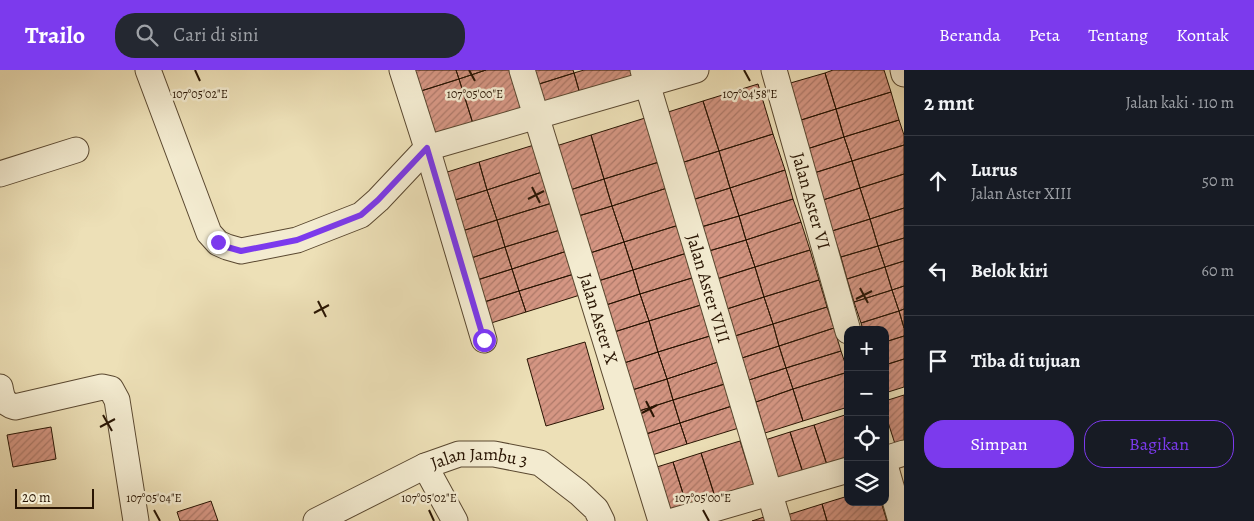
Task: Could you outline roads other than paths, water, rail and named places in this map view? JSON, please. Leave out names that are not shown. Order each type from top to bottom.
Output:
[{"type":"street","points":[[148,70],[209,233],[218,242],[241,251],[297,240],[361,215],[378,200],[427,148],[536,116],[645,77],[696,70]]},
{"type":"street","points":[[402,70],[484,340]]},
{"type":"street","name":"Jalan Aster X","points":[[522,70],[661,521]]},
{"type":"street","name":"Jalan Aster VI","points":[[774,70],[846,326]]},
{"type":"street","points":[[903,70],[904,74]]},
{"type":"street","name":"Jalan Aster VIII","points":[[645,77],[778,521]]},
{"type":"street","points":[[0,174],[76,150]]},
{"type":"street","points":[[0,387],[2,398],[6,404],[14,407],[102,387],[111,389],[117,400],[136,521]]},
{"type":"street","points":[[889,458],[904,453]]},
{"type":"street","name":"Jalan Jambu 3","points":[[455,521],[424,466],[459,454],[494,454],[540,463],[579,493],[596,509],[602,521]]},
{"type":"street","points":[[316,521],[424,466]]},
{"type":"street","points":[[673,521],[844,471]]},
{"type":"street","points":[[889,479],[901,521]]}]
